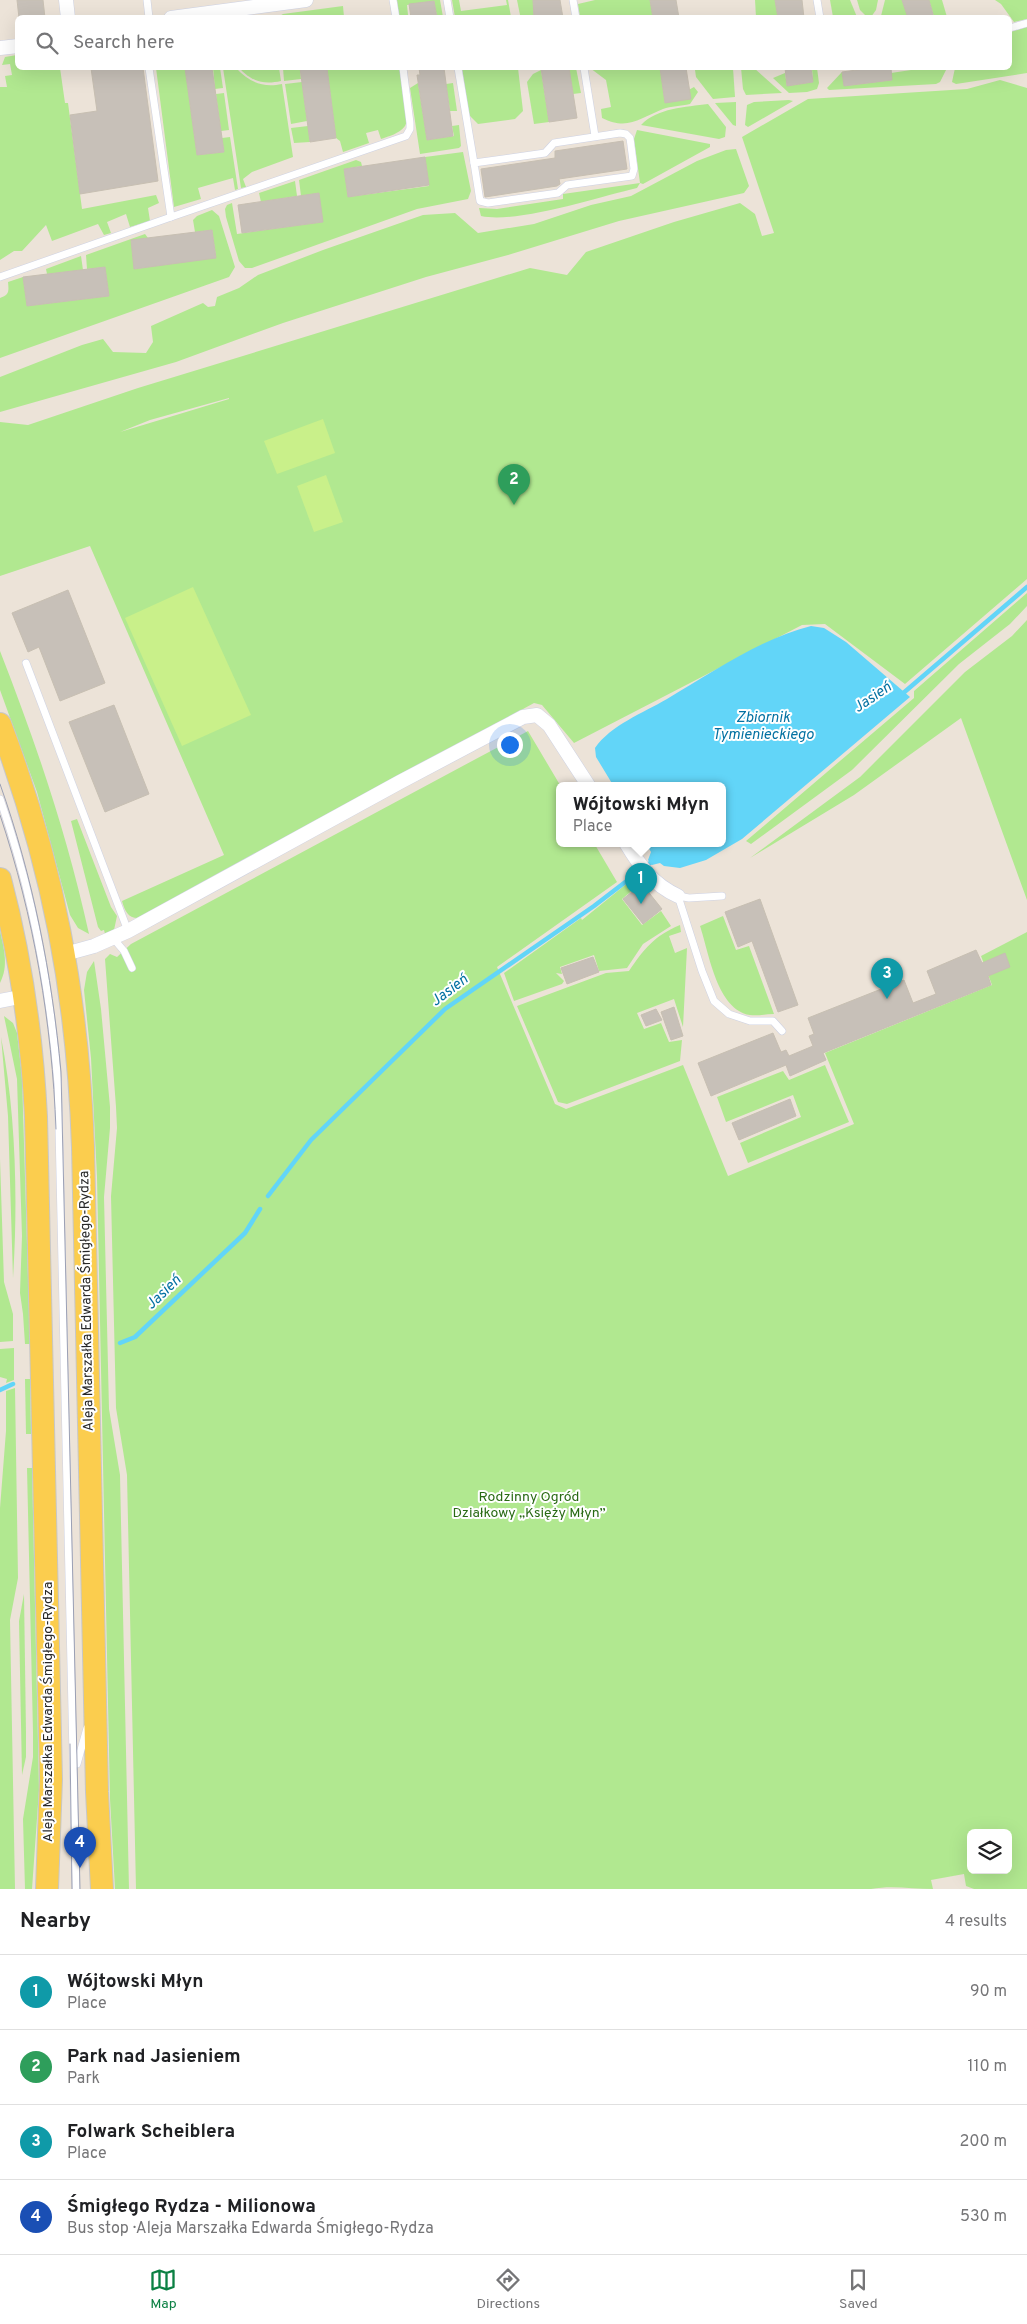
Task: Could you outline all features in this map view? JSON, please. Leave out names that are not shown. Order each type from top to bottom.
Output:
[{"type":"main road","name":"Aleja Marszałka Edwarda Śmigłego-Rydza","points":[[0,724],[20,777],[52,894],[65,954],[77,1039],[82,1108],[95,1692],[102,1889]]},
{"type":"main road","name":"Aleja Marszałka Edwarda Śmigłego-Rydza","points":[[0,879],[25,996],[33,1062],[38,1142],[51,1779],[47,1889]]},
{"type":"street","points":[[66,0],[68,15]]},
{"type":"street","points":[[194,15],[306,0]]},
{"type":"street","points":[[0,48],[15,46]]},
{"type":"street","points":[[65,954],[94,946],[113,938],[523,717],[537,715],[549,725],[586,782]]},
{"type":"street","points":[[629,847],[648,875],[662,889],[678,896]]},
{"type":"street","points":[[0,1001],[25,996]]},
{"type":"lane","points":[[146,0],[148,15]]},
{"type":"lane","points":[[394,0],[396,15]]},
{"type":"lane","points":[[447,0],[450,15]]},
{"type":"lane","points":[[573,0],[576,15]]},
{"type":"lane","points":[[817,0],[820,15]]},
{"type":"lane","points":[[1012,27],[1027,23]]},
{"type":"lane","points":[[149,70],[171,217]]},
{"type":"lane","points":[[0,277],[406,136],[410,123],[403,70]]},
{"type":"lane","points":[[458,70],[480,201],[484,203],[558,193],[567,185],[632,176],[633,161],[630,138],[626,134],[595,136],[554,143],[545,153],[474,163]]},
{"type":"lane","points":[[584,70],[595,136]]},
{"type":"lane","points":[[26,664],[128,930]]},
{"type":"lane","points":[[0,799],[23,876],[38,939],[52,1022],[57,1076],[76,1889]]},
{"type":"lane","points":[[722,896],[689,898],[678,896],[702,971],[714,1000],[729,1014],[750,1021],[773,1021],[782,1031]]},
{"type":"lane","points":[[113,938],[124,951],[132,968]]},
{"type":"lane","points":[[74,1779],[95,1692]]},
{"type":"green space","points":[[397,0],[440,0],[443,15],[437,15],[434,1],[407,5],[408,15],[399,15]]},
{"type":"green space","points":[[452,0],[459,0],[461,11],[507,5],[506,0],[508,0],[511,15],[455,15]]},
{"type":"green space","points":[[517,0],[533,0],[534,15],[520,15]]},
{"type":"green space","points":[[595,0],[650,0],[653,15],[580,15],[578,4]]},
{"type":"green space","points":[[755,0],[775,0],[778,15],[756,15]]},
{"type":"green space","points":[[830,0],[850,0],[856,15],[833,15]]},
{"type":"green space","points":[[857,0],[878,0],[876,10],[872,15],[865,15],[860,10]]},
{"type":"green space","points":[[885,0],[902,0],[907,15],[881,15]]},
{"type":"green space","points":[[929,0],[942,0],[946,15],[933,15]]},
{"type":"green space","points":[[995,0],[1027,0],[1027,19],[1014,22],[1012,15],[1009,15],[1001,4]]},
{"type":"green space","points":[[343,6],[344,15],[281,15]]},
{"type":"green space","points":[[1027,27],[1027,73],[956,84],[952,82],[955,70],[1012,70],[1012,31]]},
{"type":"green space","points":[[15,55],[15,70],[60,70],[65,103],[68,103],[82,209],[156,195],[159,203],[148,208],[150,221],[130,227],[126,214],[107,222],[111,233],[104,235],[98,224],[52,241],[46,225],[22,251],[14,251],[0,260],[0,87],[7,87],[5,76],[12,75],[10,64],[2,65],[5,57]]},
{"type":"green space","points":[[156,70],[185,70],[197,155],[224,152],[222,138],[230,137],[238,189],[235,190],[233,178],[198,188],[201,199],[174,207]]},
{"type":"green space","points":[[213,70],[220,70],[223,88],[215,89]]},
{"type":"green space","points":[[223,70],[238,70],[256,83],[268,85],[282,84],[293,157],[252,172],[243,179],[246,187],[241,188]]},
{"type":"green space","points":[[241,70],[279,70],[281,81],[263,82],[248,76]]},
{"type":"green space","points":[[283,70],[300,70],[301,79],[284,81]]},
{"type":"green space","points":[[327,70],[400,70],[407,107],[407,121],[403,129],[381,139],[378,130],[366,133],[369,143],[343,152],[340,141],[336,138]]},
{"type":"green space","points":[[462,70],[518,70],[523,111],[515,119],[478,124],[469,115]]},
{"type":"green space","points":[[541,70],[549,122],[534,124],[527,82],[533,74]]},
{"type":"green space","points":[[569,70],[576,70],[581,93],[573,94]]},
{"type":"green space","points":[[593,70],[660,70],[665,103],[694,87],[698,92],[690,104],[666,108],[634,122],[611,122],[602,118],[601,109],[611,107],[606,80]]},
{"type":"green space","points":[[695,70],[733,70],[735,97],[713,99],[696,77]]},
{"type":"green space","points":[[741,70],[756,70],[782,93],[746,95],[743,89]]},
{"type":"green space","points":[[812,70],[817,70],[819,83],[817,89],[807,92],[789,93],[773,78],[785,73],[787,86],[813,82]]},
{"type":"green space","points":[[911,70],[946,70],[940,82],[936,84],[829,90],[827,88],[842,72],[845,86],[892,80],[891,73]]},
{"type":"green space","points":[[1000,80],[1027,88],[1027,579],[905,684],[825,624],[802,625],[574,743],[542,705],[534,703],[140,918],[128,914],[122,901],[224,855],[90,546],[0,576],[0,422],[28,425],[138,388],[530,268],[567,275],[586,252],[674,222],[740,203],[755,214],[762,236],[774,233],[742,137],[808,99],[967,89]],"holes":[[[229,399],[120,432],[150,420]]]},
{"type":"green space","points":[[302,82],[307,121],[291,124],[285,84]]},
{"type":"green space","points":[[418,83],[427,140],[454,136],[452,126],[459,125],[461,146],[459,148],[420,154],[410,88]]},
{"type":"green space","points":[[453,83],[457,111],[450,111],[446,84]]},
{"type":"green space","points":[[224,93],[229,130],[221,131],[216,94]]},
{"type":"green space","points":[[793,101],[748,127],[745,125],[747,105],[754,102]]},
{"type":"green space","points":[[736,102],[736,126],[733,125],[715,103]]},
{"type":"green space","points":[[708,104],[726,127],[725,137],[719,139],[641,125],[648,119],[663,112],[681,107]]},
{"type":"green space","points":[[308,126],[310,142],[294,143],[291,128]]},
{"type":"green space","points":[[637,130],[710,144],[710,147],[643,184],[640,183],[634,139]]},
{"type":"green space","points":[[736,149],[749,186],[744,193],[619,221],[508,255],[426,277],[283,323],[176,362],[0,412],[0,377],[82,345],[103,339],[113,352],[146,353],[153,342],[151,326],[203,303],[208,307],[215,306],[217,297],[239,288],[258,275],[323,250],[423,215],[455,213],[478,233],[534,224],[591,205],[631,196],[697,161],[726,150]]},
{"type":"green space","points":[[463,152],[471,191],[468,199],[417,209],[252,268],[245,268],[239,261],[226,217],[225,209],[227,205],[232,203],[237,234],[322,222],[319,193],[301,196],[299,180],[356,160],[361,162],[362,166],[344,169],[348,197],[429,186],[425,157]]},
{"type":"green space","points":[[295,181],[297,196],[261,202],[259,193]]},
{"type":"green space","points":[[640,183],[637,188],[536,213],[515,216],[481,216],[479,208],[497,209],[563,199],[563,194]]},
{"type":"green space","points":[[212,210],[219,216],[235,267],[229,277],[0,358],[0,298],[8,293],[8,282],[23,277],[27,306],[109,296],[105,267],[87,269],[86,255],[145,234],[148,238],[131,241],[135,269],[216,257],[212,230],[195,232],[193,220],[197,216]]},
{"type":"green space","points":[[81,256],[83,270],[47,274],[46,269]]},
{"type":"green space","points":[[323,419],[335,453],[277,474],[264,441]]},
{"type":"green space","points":[[326,475],[343,522],[314,532],[297,486]]},
{"type":"green space","points":[[193,587],[251,715],[182,746],[125,618]]},
{"type":"green space","points":[[1027,593],[1027,606],[1010,624],[959,664],[852,770],[751,844],[746,841],[914,698],[914,691]]},
{"type":"green space","points":[[1027,620],[1027,900],[961,718],[854,795],[750,858],[860,777],[965,672],[1012,636]]},
{"type":"green space","points":[[0,651],[50,791],[71,861],[89,934],[78,928],[70,915],[37,792],[0,690]]},
{"type":"green space","name":"Rodzinny Ogród Działkowy „Księży Młyn”","points":[[528,731],[558,782],[556,782],[556,847],[596,847],[617,882],[497,967],[555,1104],[566,1109],[683,1065],[728,1176],[854,1124],[825,1053],[992,985],[981,956],[1027,932],[1027,1889],[974,1889],[966,1886],[964,1874],[931,1880],[933,1889],[894,1887],[871,1889],[136,1889],[127,1475],[116,1408],[111,1196],[117,1128],[105,959],[110,954],[117,957],[131,944]]},
{"type":"green space","points":[[77,819],[111,907],[117,916],[114,930],[105,934],[104,930],[101,931],[98,927],[71,821]]},
{"type":"green space","points":[[635,877],[640,884],[622,899],[642,925],[661,911],[671,926],[643,944],[627,968],[599,971],[594,955],[560,967],[562,974],[556,973],[564,981],[562,984],[514,1001],[504,973],[581,918],[582,920]]},
{"type":"green space","points":[[723,916],[736,950],[749,946],[774,1014],[750,1015],[739,1011],[722,992],[711,965],[700,926]]},
{"type":"green space","points":[[680,925],[681,932],[669,936],[675,953],[687,948],[683,1027],[674,999],[637,1013],[644,1029],[661,1023],[669,1042],[682,1040],[680,1061],[567,1104],[558,1102],[517,1006],[606,973],[629,971],[650,944]]},
{"type":"green space","points":[[0,931],[5,964],[0,983]]},
{"type":"green space","points":[[94,961],[101,1009],[110,1107],[104,1197],[109,1409],[120,1475],[129,1889],[115,1889],[110,1799],[97,1177],[91,1058],[84,990],[87,972]]},
{"type":"green space","points":[[4,1016],[13,1023],[17,1033],[22,1077],[30,1344],[25,1344],[20,1293],[22,1236],[17,1079]]},
{"type":"green space","points":[[1,1037],[10,1096],[15,1157],[13,1278],[8,1116]]},
{"type":"green space","points":[[825,1065],[849,1122],[748,1163],[740,1143],[801,1117],[793,1095],[726,1122],[717,1097],[783,1071],[789,1080]]},
{"type":"green space","points":[[0,1159],[4,1282],[13,1314],[13,1341],[0,1342]]},
{"type":"green space","points":[[14,1348],[14,1380],[6,1383],[7,1379],[0,1377],[0,1349]]},
{"type":"green space","points":[[25,1379],[30,1379],[31,1434],[26,1434]]},
{"type":"green space","points":[[15,1388],[18,1578],[10,1620],[15,1889],[0,1889],[0,1508],[6,1431],[6,1391]]},
{"type":"green space","points":[[27,1468],[32,1468],[39,1790],[32,1889],[25,1889],[23,1819],[33,1757]]},
{"type":"green space","points":[[24,1594],[26,1757],[22,1775],[19,1621]]},
{"type":"water","name":"Zbiornik Tymienieckiego","points":[[811,626],[824,628],[846,642],[910,697],[742,839],[706,860],[680,868],[664,866],[660,863],[652,865],[648,860],[651,852],[648,847],[726,847],[726,782],[611,782],[596,757],[595,748],[618,726],[737,657]]},
{"type":"building","points":[[17,0],[43,0],[45,15],[19,15]]},
{"type":"building","points":[[533,0],[560,0],[562,15],[534,15]]},
{"type":"building","points":[[650,0],[676,0],[678,15],[652,15]]},
{"type":"building","points":[[775,0],[802,0],[804,15],[778,15]]},
{"type":"building","points":[[902,0],[929,0],[933,15],[907,15]]},
{"type":"building","points":[[434,1],[436,15],[411,15],[409,4]]},
{"type":"building","points":[[91,70],[143,70],[158,181],[80,194],[70,115],[97,111]]},
{"type":"building","points":[[185,70],[212,70],[224,152],[197,155]]},
{"type":"building","points":[[300,70],[327,70],[336,138],[310,142]]},
{"type":"building","points":[[419,70],[444,70],[453,136],[427,140],[417,75],[420,75]]},
{"type":"building","points":[[541,70],[569,70],[577,118],[549,122]]},
{"type":"building","points":[[660,70],[686,70],[691,99],[665,103]]},
{"type":"building","points":[[785,70],[811,70],[813,82],[787,86]]},
{"type":"building","points":[[891,70],[892,80],[844,86],[842,72]]},
{"type":"building","points":[[623,141],[627,169],[559,179],[560,184],[557,186],[485,197],[481,169],[555,158],[555,151]]},
{"type":"building","points":[[425,157],[429,185],[348,197],[344,169]]},
{"type":"building","points":[[319,193],[323,222],[242,233],[238,205]]},
{"type":"building","points":[[212,230],[216,258],[134,269],[131,240]]},
{"type":"building","points":[[105,267],[109,296],[27,306],[23,277]]},
{"type":"building","points":[[68,590],[105,683],[60,701],[39,647],[28,652],[12,613]]},
{"type":"building","points":[[114,705],[149,794],[105,812],[69,722]]},
{"type":"building","points":[[642,884],[662,909],[643,924],[623,899]]},
{"type":"building","points":[[760,899],[798,1005],[778,1012],[752,941],[738,947],[725,912]]},
{"type":"building","points":[[976,950],[982,963],[1005,953],[1010,967],[988,976],[991,985],[823,1053],[826,1060],[790,1076],[786,1065],[711,1096],[698,1063],[773,1033],[781,1052],[786,1050],[789,1056],[813,1046],[809,1036],[814,1034],[808,1018],[904,980],[913,1003],[936,994],[927,971]]},
{"type":"building","points":[[593,957],[599,972],[567,984],[561,968]]},
{"type":"building","points":[[674,1007],[683,1036],[671,1040],[661,1012]]},
{"type":"building","points":[[656,1009],[662,1020],[646,1026],[641,1015]]},
{"type":"building","points":[[790,1099],[796,1116],[739,1140],[732,1123]]},
{"type":"waterway","name":"Jasień","points":[[901,695],[1027,587]]},
{"type":"waterway","name":"Jasień","points":[[268,1196],[311,1140],[445,1009],[594,906],[654,860]]},
{"type":"waterway","name":"Jasień","points":[[120,1343],[135,1337],[245,1233],[260,1209]]},
{"type":"waterway","name":"Jasień","points":[[0,1390],[13,1384]]},
{"type":"tram line","points":[[0,784],[22,854],[40,926],[61,1072],[80,1889]]},
{"type":"tram line","points":[[0,815],[23,892],[39,970],[50,1050],[56,1129]]},
{"type":"tram line","points":[[70,1744],[72,1889]]},
{"type":"place","name":"Park nad Jasieniem","points":[[514,505]]},
{"type":"place","name":"Wójtowski Młyn","points":[[641,904]]},
{"type":"place","name":"Folwark Scheiblera","points":[[887,999]]},
{"type":"place","name":"Śmigłego Rydza - Milionowa","points":[[80,1868]]}]
